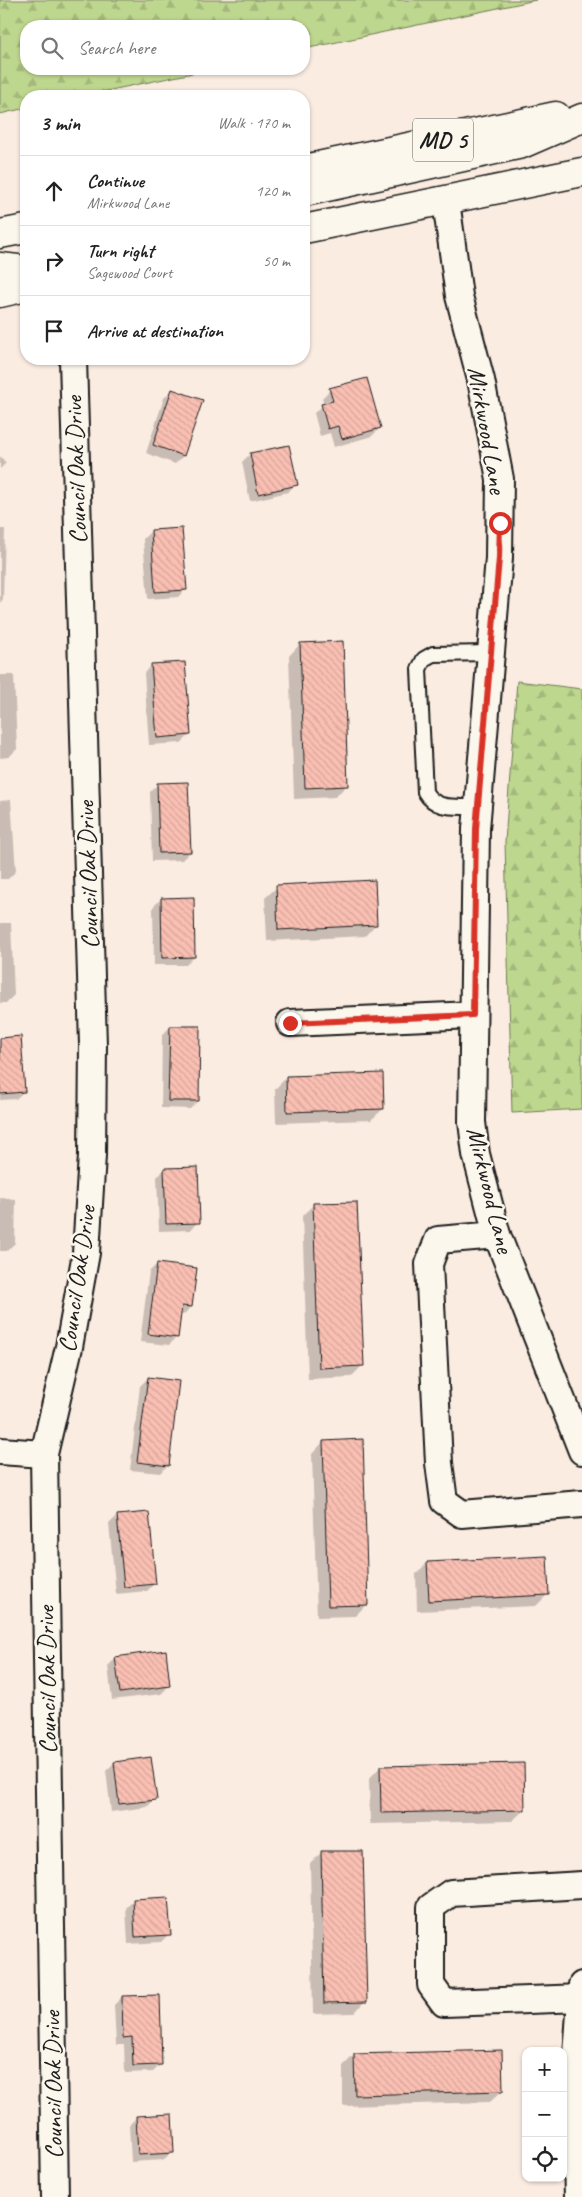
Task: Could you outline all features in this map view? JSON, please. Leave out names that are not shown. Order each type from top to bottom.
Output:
[{"type":"highway","name":"MD 5","points":[[310,167],[582,111]]},
{"type":"highway","points":[[310,191],[522,144],[582,118]]},
{"type":"highway","name":"MD 5","points":[[310,229],[582,172]]},
{"type":"highway","points":[[0,234],[20,229]]},
{"type":"highway","points":[[0,267],[20,269]]},
{"type":"highway","points":[[0,292],[20,288]]},
{"type":"street","name":"Mirkwood Lane","points":[[446,201],[459,296],[483,389],[500,479],[499,558],[478,807],[472,1122],[476,1154],[497,1235],[582,1451]]},
{"type":"street","name":"Council Oak Drive","points":[[55,2197],[44,1454],[69,1347],[86,1253],[92,1155],[94,1045],[73,365]]},
{"type":"street","points":[[290,1023],[473,1015]]},
{"type":"street","points":[[497,1235],[438,1240],[429,1264],[441,1488],[444,1501],[462,1514],[582,1504]]},
{"type":"street","points":[[0,1451],[44,1454]]},
{"type":"street","points":[[578,2197],[575,2083],[582,1994],[444,2002],[431,1985],[431,1907],[452,1893],[582,1885]]},
{"type":"lane","points":[[478,807],[436,805],[425,792],[419,669],[424,659],[433,654],[490,653]]},
{"type":"green space","points":[[0,0],[536,0],[310,48],[310,20],[20,20],[20,75],[183,75],[111,90],[20,90],[20,109],[0,114]]},
{"type":"green space","points":[[517,681],[582,689],[582,1109],[512,1113],[505,842]]},
{"type":"building","points":[[367,378],[381,428],[342,439],[338,426],[328,429],[321,404],[333,401],[329,388]]},
{"type":"building","points":[[172,389],[203,400],[184,456],[153,445]]},
{"type":"building","points":[[289,445],[298,485],[258,494],[250,453]]},
{"type":"building","points":[[182,528],[187,590],[155,592],[151,530]]},
{"type":"building","points":[[343,641],[348,786],[305,788],[300,643]]},
{"type":"building","points":[[185,662],[191,735],[157,738],[151,664]]},
{"type":"building","points":[[188,782],[191,852],[159,853],[157,783]]},
{"type":"building","points":[[375,880],[377,925],[278,930],[276,885]]},
{"type":"building","points":[[194,897],[195,957],[162,958],[161,898]]},
{"type":"building","points":[[170,1026],[200,1026],[199,1101],[168,1101]]},
{"type":"building","points":[[21,1036],[25,1092],[0,1094],[0,1038]]},
{"type":"building","points":[[383,1073],[384,1109],[287,1112],[286,1076]]},
{"type":"building","points":[[198,1167],[200,1223],[166,1224],[164,1168]]},
{"type":"building","points":[[357,1202],[364,1366],[319,1368],[313,1203]]},
{"type":"building","points":[[157,1263],[197,1268],[192,1307],[182,1306],[178,1338],[148,1334]]},
{"type":"building","points":[[148,1377],[179,1381],[169,1466],[137,1462]]},
{"type":"building","points":[[363,1439],[368,1605],[328,1606],[323,1441]]},
{"type":"building","points":[[149,1512],[156,1584],[124,1587],[117,1515]]},
{"type":"building","points":[[547,1556],[549,1595],[429,1601],[427,1562]]},
{"type":"building","points":[[166,1650],[170,1686],[120,1693],[115,1657]]},
{"type":"building","points":[[151,1757],[157,1800],[119,1804],[114,1762]]},
{"type":"building","points":[[524,1763],[525,1810],[381,1813],[380,1766]]},
{"type":"building","points":[[321,1851],[363,1851],[367,2002],[324,2003]]},
{"type":"building","points":[[168,1897],[171,1935],[135,1937],[133,1899]]},
{"type":"building","points":[[160,1995],[162,2065],[133,2066],[132,2037],[123,2038],[122,1996]]},
{"type":"building","points":[[502,2050],[503,2091],[355,2095],[354,2054]]},
{"type":"building","points":[[172,2114],[174,2153],[138,2155],[136,2116]]},
{"type":"route","points":[[290,1023],[473,1015],[476,829],[499,558],[500,523]]}]
